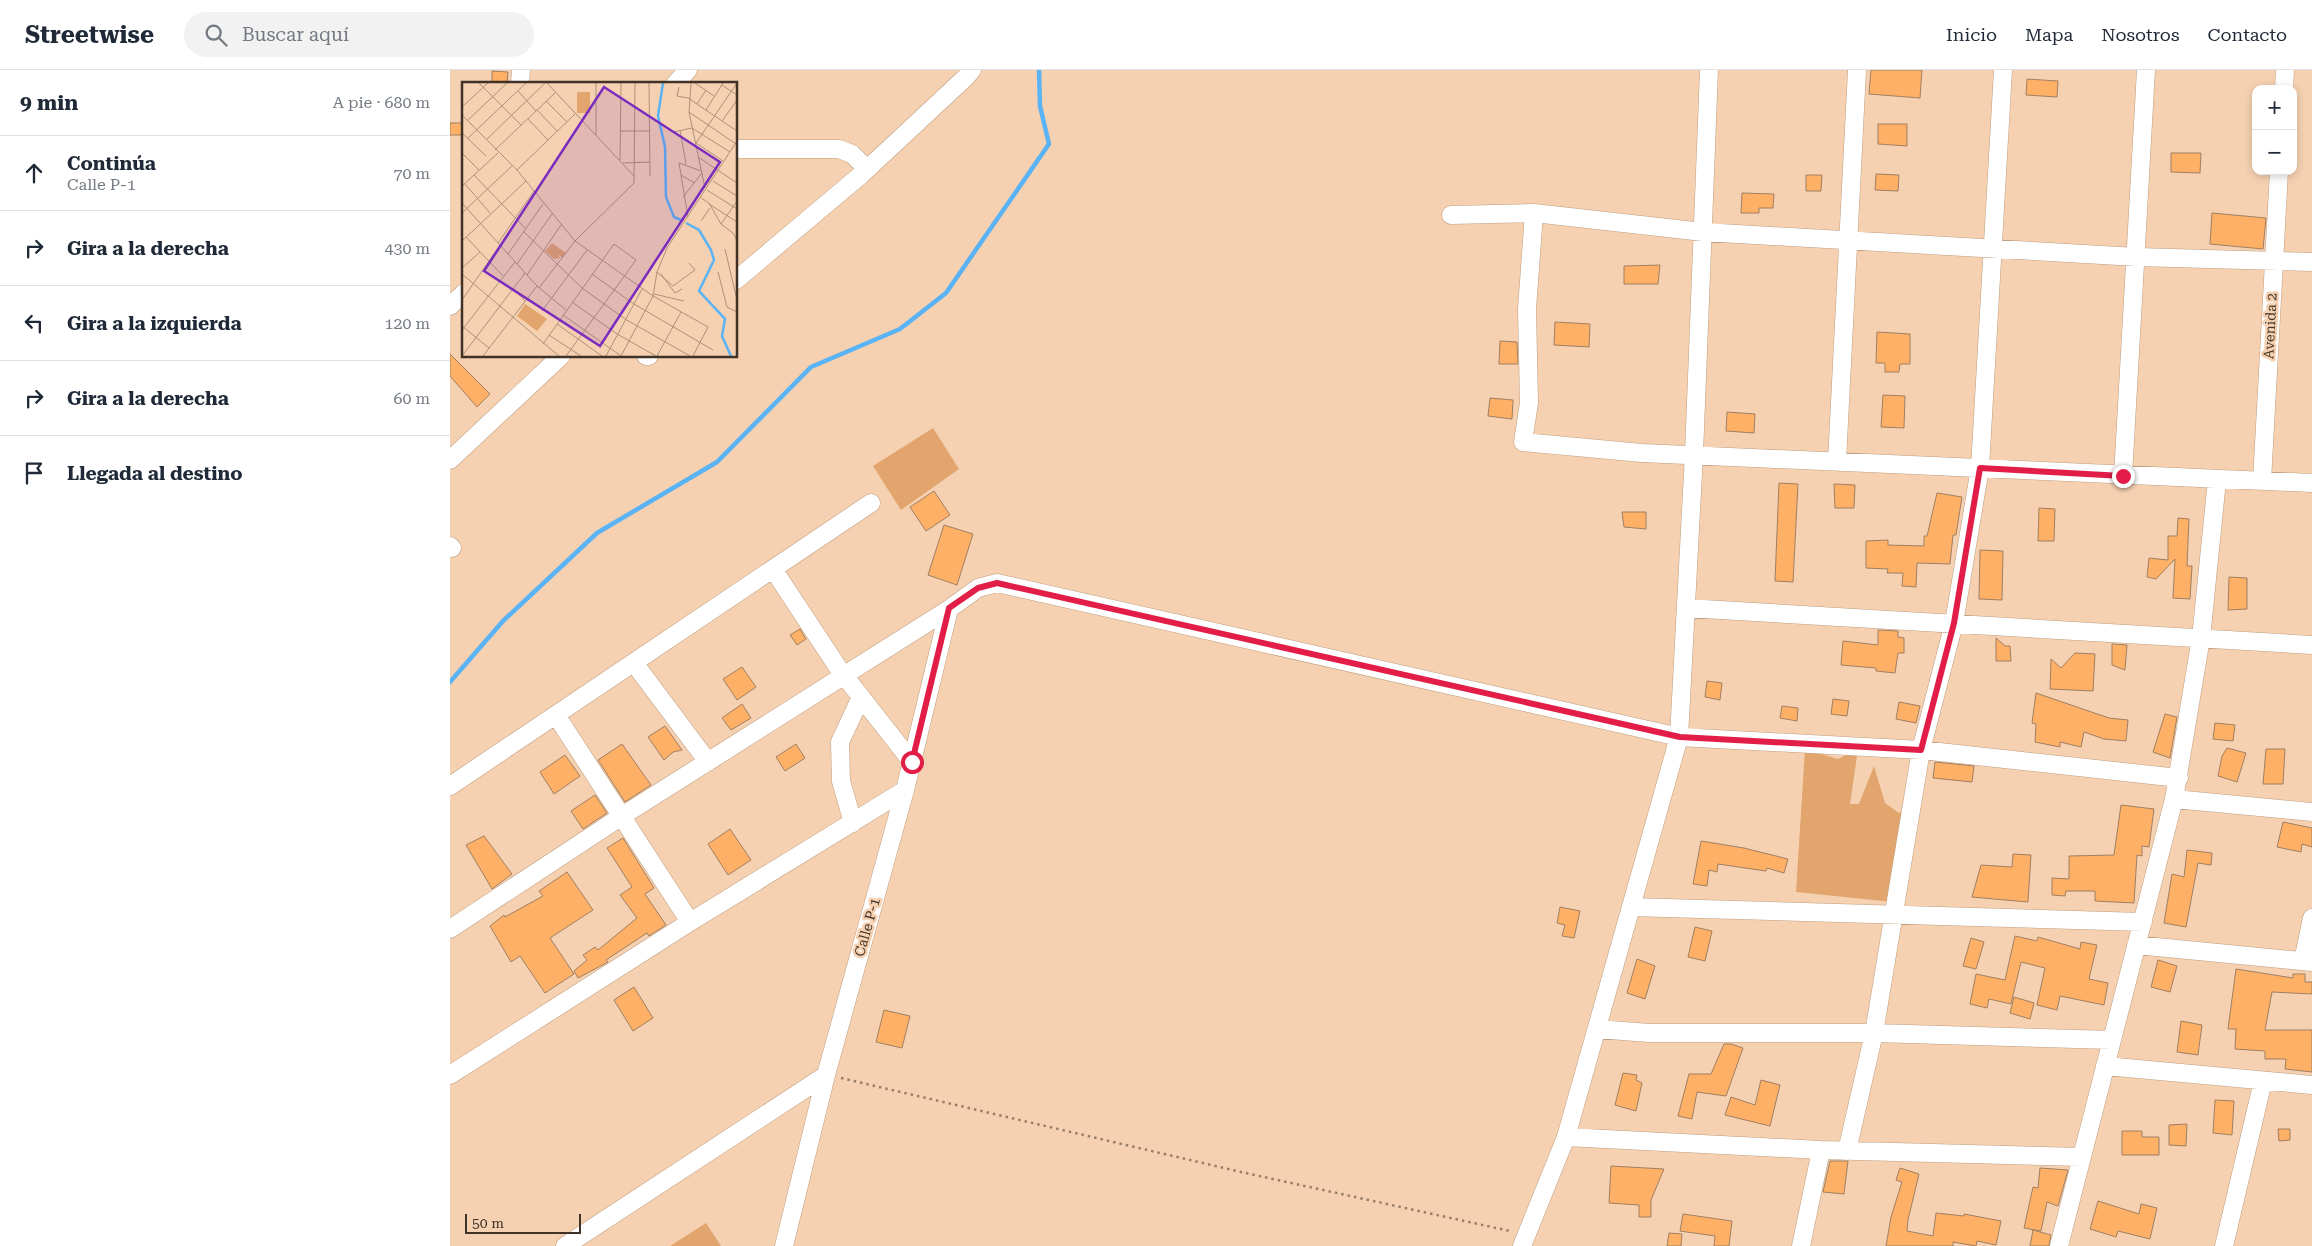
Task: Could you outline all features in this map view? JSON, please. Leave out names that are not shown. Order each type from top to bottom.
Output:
[{"type":"street","points":[[677,82],[688,70]]},
{"type":"street","points":[[738,278],[867,169],[966,78],[972,70]]},
{"type":"street","points":[[1524,1240],[1566,1138],[1680,737],[1694,454],[1709,70]]},
{"type":"street","points":[[1837,461],[1857,70]]},
{"type":"street","points":[[1847,1151],[1874,1033],[1921,750],[1954,623],[1980,468],[2003,70]]},
{"type":"street","points":[[2123,476],[2137,257],[2146,70]]},
{"type":"street","points":[[2284,85],[2285,70]]},
{"type":"street","points":[[738,149],[839,149],[852,154],[867,169]]},
{"type":"street","name":"Avenida 2","points":[[2262,481],[2279,175]]},
{"type":"street","points":[[1534,213],[1527,309],[1530,404],[1523,442],[1642,453],[2312,483]]},
{"type":"street","points":[[1451,215],[1534,213],[1703,232],[2137,257],[2312,262]]},
{"type":"street","points":[[450,306],[462,295]]},
{"type":"street","points":[[450,460],[558,358]]},
{"type":"street","points":[[2059,1246],[2174,799],[2201,638],[2217,480]]},
{"type":"street","points":[[450,786],[870,503]]},
{"type":"street","points":[[773,569],[844,675],[912,762]]},
{"type":"street","points":[[450,929],[622,816],[978,588],[997,583],[1680,737],[1921,750],[2178,778]]},
{"type":"street","name":"Calle P-1","points":[[784,1246],[826,1075],[905,790],[949,608]]},
{"type":"street","points":[[1686,608],[2312,645]]},
{"type":"street","points":[[634,663],[708,762]]},
{"type":"street","points":[[853,823],[841,780],[840,742],[860,697]]},
{"type":"street","points":[[556,716],[690,922]]},
{"type":"street","points":[[450,1075],[690,922],[905,790]]},
{"type":"street","points":[[2174,799],[2312,812]]},
{"type":"street","points":[[1631,907],[2143,922]]},
{"type":"street","points":[[2136,945],[2307,962],[2312,918]]},
{"type":"street","points":[[1597,1029],[1649,1033],[1874,1033],[2112,1040]]},
{"type":"street","points":[[2105,1066],[2312,1085]]},
{"type":"street","points":[[565,1246],[826,1075]]},
{"type":"street","points":[[2224,1246],[2263,1081]]},
{"type":"street","points":[[1566,1138],[1847,1151],[2082,1157]]},
{"type":"street","points":[[1801,1246],[1821,1150]]},
{"type":"path","points":[[826,1075],[1524,1240]]},
{"type":"shaded area","points":[[933,428],[959,469],[901,510],[873,466]]},
{"type":"shaded area","points":[[1805,749],[1838,759],[1858,749],[1850,804],[1859,804],[1874,766],[1885,803],[1899,813],[1908,807],[1893,902],[1796,892]]},
{"type":"shaded area","points":[[706,1223],[721,1246],[670,1246]]},
{"type":"building","points":[[1871,70],[1922,70],[1920,98],[1869,94]]},
{"type":"building","points":[[492,71],[508,72],[507,82],[492,82]]},
{"type":"building","points":[[2027,79],[2058,81],[2057,97],[2026,95]]},
{"type":"building","points":[[450,123],[462,123],[462,135],[450,135]]},
{"type":"building","points":[[1878,124],[1907,124],[1907,146],[1878,144]]},
{"type":"building","points":[[2171,153],[2201,153],[2200,173],[2171,172]]},
{"type":"building","points":[[1876,174],[1899,175],[1898,191],[1875,190]]},
{"type":"building","points":[[1806,175],[1822,175],[1821,191],[1806,191]]},
{"type":"building","points":[[1742,193],[1774,194],[1773,208],[1759,208],[1759,213],[1741,213]]},
{"type":"building","points":[[2212,213],[2266,218],[2263,249],[2210,244]]},
{"type":"building","points":[[1660,265],[1658,284],[1624,284],[1624,266]]},
{"type":"building","points":[[1555,322],[1590,324],[1589,347],[1554,345]]},
{"type":"building","points":[[1877,332],[1910,334],[1910,364],[1900,364],[1899,372],[1885,372],[1885,363],[1876,363]]},
{"type":"building","points":[[1500,341],[1517,342],[1518,364],[1499,364]]},
{"type":"building","points":[[450,354],[490,394],[477,407],[450,376]]},
{"type":"building","points":[[1883,395],[1905,396],[1904,428],[1881,427]]},
{"type":"building","points":[[1490,398],[1513,400],[1512,419],[1488,416]]},
{"type":"building","points":[[1727,412],[1755,414],[1754,433],[1726,431]]},
{"type":"building","points":[[1779,483],[1798,484],[1793,582],[1775,581]]},
{"type":"building","points":[[1834,484],[1855,485],[1854,508],[1835,508]]},
{"type":"building","points":[[934,491],[950,515],[926,531],[910,507]]},
{"type":"building","points":[[1937,493],[1962,497],[1956,535],[1953,535],[1950,564],[1917,563],[1916,587],[1902,586],[1903,573],[1887,573],[1888,569],[1866,568],[1866,541],[1888,540],[1888,545],[1924,546],[1924,536],[1927,536]]},
{"type":"building","points":[[2039,508],[2055,509],[2054,541],[2038,541]]},
{"type":"building","points":[[1622,512],[1646,512],[1646,529],[1624,527]]},
{"type":"building","points":[[2178,518],[2189,519],[2187,566],[2192,566],[2190,599],[2173,598],[2175,559],[2156,579],[2147,577],[2149,558],[2168,560],[2168,536],[2177,536]]},
{"type":"building","points":[[944,525],[973,534],[957,585],[928,575]]},
{"type":"building","points":[[1980,550],[2003,551],[2002,600],[1979,599]]},
{"type":"building","points":[[2229,577],[2247,578],[2247,609],[2228,610]]},
{"type":"building","points":[[800,629],[806,639],[797,645],[790,635]]},
{"type":"building","points":[[1878,630],[1898,631],[1898,637],[1904,638],[1904,653],[1898,653],[1895,673],[1876,671],[1876,668],[1841,665],[1843,641],[1878,645]]},
{"type":"building","points":[[1996,638],[2005,646],[2010,646],[2011,661],[1996,661]]},
{"type":"building","points":[[2112,644],[2127,645],[2125,670],[2112,665]]},
{"type":"building","points":[[2075,653],[2095,654],[2093,691],[2050,689],[2051,659],[2061,668]]},
{"type":"building","points":[[742,667],[756,687],[737,700],[723,679]]},
{"type":"building","points":[[1707,681],[1722,683],[1720,700],[1705,697]]},
{"type":"building","points":[[2036,693],[2109,718],[2128,720],[2126,741],[2104,739],[2084,732],[2081,747],[2060,742],[2060,747],[2035,742],[2036,724],[2032,723]]},
{"type":"building","points":[[1833,699],[1849,701],[1847,716],[1831,714]]},
{"type":"building","points":[[1899,702],[1920,706],[1916,723],[1896,719]]},
{"type":"building","points":[[742,704],[751,718],[731,730],[722,718]]},
{"type":"building","points":[[1782,706],[1798,708],[1797,721],[1780,718]]},
{"type":"building","points":[[2165,714],[2177,717],[2170,758],[2153,752]]},
{"type":"building","points":[[2215,723],[2235,725],[2233,741],[2213,739]]},
{"type":"building","points":[[665,726],[682,750],[673,752],[664,760],[648,737]]},
{"type":"building","points":[[622,744],[651,785],[625,802],[598,760]]},
{"type":"building","points":[[796,744],[805,758],[785,771],[776,757]]},
{"type":"building","points":[[2227,748],[2246,753],[2237,782],[2218,776],[2222,756]]},
{"type":"building","points":[[2266,749],[2285,749],[2283,784],[2263,784]]},
{"type":"building","points":[[565,755],[580,776],[554,794],[540,772]]},
{"type":"building","points":[[1935,762],[1974,766],[1972,782],[1933,778]]},
{"type":"building","points":[[595,795],[607,813],[583,829],[571,811]]},
{"type":"building","points":[[2121,805],[2154,809],[2149,847],[2142,846],[2142,856],[2137,855],[2134,903],[2095,901],[2095,891],[2066,891],[2065,896],[2052,895],[2052,878],[2069,879],[2069,856],[2114,855]]},
{"type":"building","points":[[2283,822],[2312,828],[2312,847],[2302,844],[2301,852],[2277,847]]},
{"type":"building","points":[[730,829],[751,860],[728,875],[708,844]]},
{"type":"building","points":[[484,836],[512,874],[492,889],[466,845]]},
{"type":"building","points":[[623,838],[654,888],[645,894],[666,925],[649,936],[647,933],[606,960],[608,962],[578,978],[574,971],[587,960],[583,955],[595,947],[598,950],[637,918],[620,895],[632,887],[607,848]]},
{"type":"building","points":[[1701,841],[1744,848],[1788,859],[1784,873],[1767,868],[1766,871],[1718,864],[1717,872],[1709,870],[1707,886],[1693,884]]},
{"type":"building","points":[[2187,850],[2212,853],[2211,865],[2198,863],[2186,927],[2164,923],[2172,874],[2184,877]]},
{"type":"building","points":[[2013,854],[2031,855],[2028,902],[1972,897],[1981,865],[2012,867]]},
{"type":"building","points":[[567,872],[593,910],[550,938],[574,974],[545,993],[520,956],[511,962],[490,926],[504,915],[505,917],[543,896],[539,891]]},
{"type":"building","points":[[1560,907],[1580,911],[1574,938],[1562,936],[1565,925],[1557,923]]},
{"type":"building","points":[[1695,927],[1712,931],[1705,961],[1688,957]]},
{"type":"building","points":[[2015,936],[2037,941],[2038,937],[2080,949],[2081,942],[2097,945],[2089,979],[2108,983],[2104,1005],[2060,996],[2057,1010],[2037,1005],[2045,968],[2021,962],[2011,1004],[1989,999],[1987,1008],[1970,1004],[1976,974],[2005,980]]},
{"type":"building","points":[[1971,938],[1984,942],[1976,969],[1963,966]]},
{"type":"building","points":[[1637,959],[1655,966],[1645,999],[1627,993]]},
{"type":"building","points":[[2158,960],[2177,966],[2170,992],[2151,987]]},
{"type":"building","points":[[2236,969],[2293,978],[2293,974],[2305,974],[2305,982],[2312,982],[2312,994],[2272,992],[2265,1030],[2312,1030],[2312,1072],[2285,1069],[2286,1059],[2265,1059],[2265,1051],[2235,1049],[2236,1029],[2228,1029]]},
{"type":"building","points":[[634,987],[653,1018],[633,1031],[614,1000]]},
{"type":"building","points":[[2014,997],[2034,1003],[2030,1019],[2010,1013]]},
{"type":"building","points":[[884,1010],[910,1016],[902,1048],[876,1042]]},
{"type":"building","points":[[2181,1021],[2202,1025],[2198,1055],[2177,1052]]},
{"type":"building","points":[[1724,1044],[1743,1048],[1726,1096],[1697,1092],[1692,1119],[1678,1116],[1689,1074],[1711,1074]]},
{"type":"building","points":[[1623,1073],[1637,1075],[1636,1080],[1642,1083],[1636,1111],[1615,1105]]},
{"type":"building","points":[[1761,1080],[1780,1085],[1770,1126],[1725,1115],[1731,1097],[1755,1105]]},
{"type":"building","points":[[2215,1100],[2234,1101],[2232,1135],[2213,1133]]},
{"type":"building","points":[[2187,1124],[2186,1146],[2169,1145],[2169,1125]]},
{"type":"building","points":[[2278,1129],[2290,1129],[2290,1140],[2279,1141]]},
{"type":"building","points":[[2122,1131],[2142,1131],[2142,1137],[2159,1137],[2159,1155],[2122,1155]]},
{"type":"building","points":[[1830,1161],[1848,1161],[1844,1194],[1823,1192]]},
{"type":"building","points":[[1611,1166],[1664,1169],[1651,1200],[1651,1217],[1639,1217],[1639,1205],[1609,1203]]},
{"type":"building","points":[[1900,1168],[1919,1174],[1907,1231],[1933,1236],[1936,1213],[1964,1216],[1964,1214],[2001,1221],[1996,1245],[1977,1241],[1976,1246],[1953,1242],[1953,1246],[1886,1246],[1891,1217],[1902,1182],[1896,1180]]},
{"type":"building","points":[[2040,1168],[2068,1170],[2058,1206],[2047,1202],[2041,1231],[2024,1228],[2033,1187],[2038,1188]]},
{"type":"building","points":[[2098,1201],[2139,1214],[2141,1204],[2157,1208],[2150,1239],[2118,1231],[2116,1237],[2090,1229]]},
{"type":"building","points":[[1683,1214],[1732,1221],[1729,1246],[1714,1246],[1715,1236],[1680,1231]]},
{"type":"building","points":[[2033,1230],[2051,1235],[2049,1246],[2030,1246]]},
{"type":"building","points":[[1669,1233],[1682,1234],[1681,1246],[1667,1246]]},
{"type":"waterway","points":[[450,682],[503,621],[597,533],[717,462],[811,367],[900,329],[946,293],[1049,144],[1040,106],[1039,70]]},
{"type":"route","points":[[912,762],[949,608],[978,588],[997,583],[1680,737],[1921,750],[1954,623],[1980,468],[2123,476]]}]
